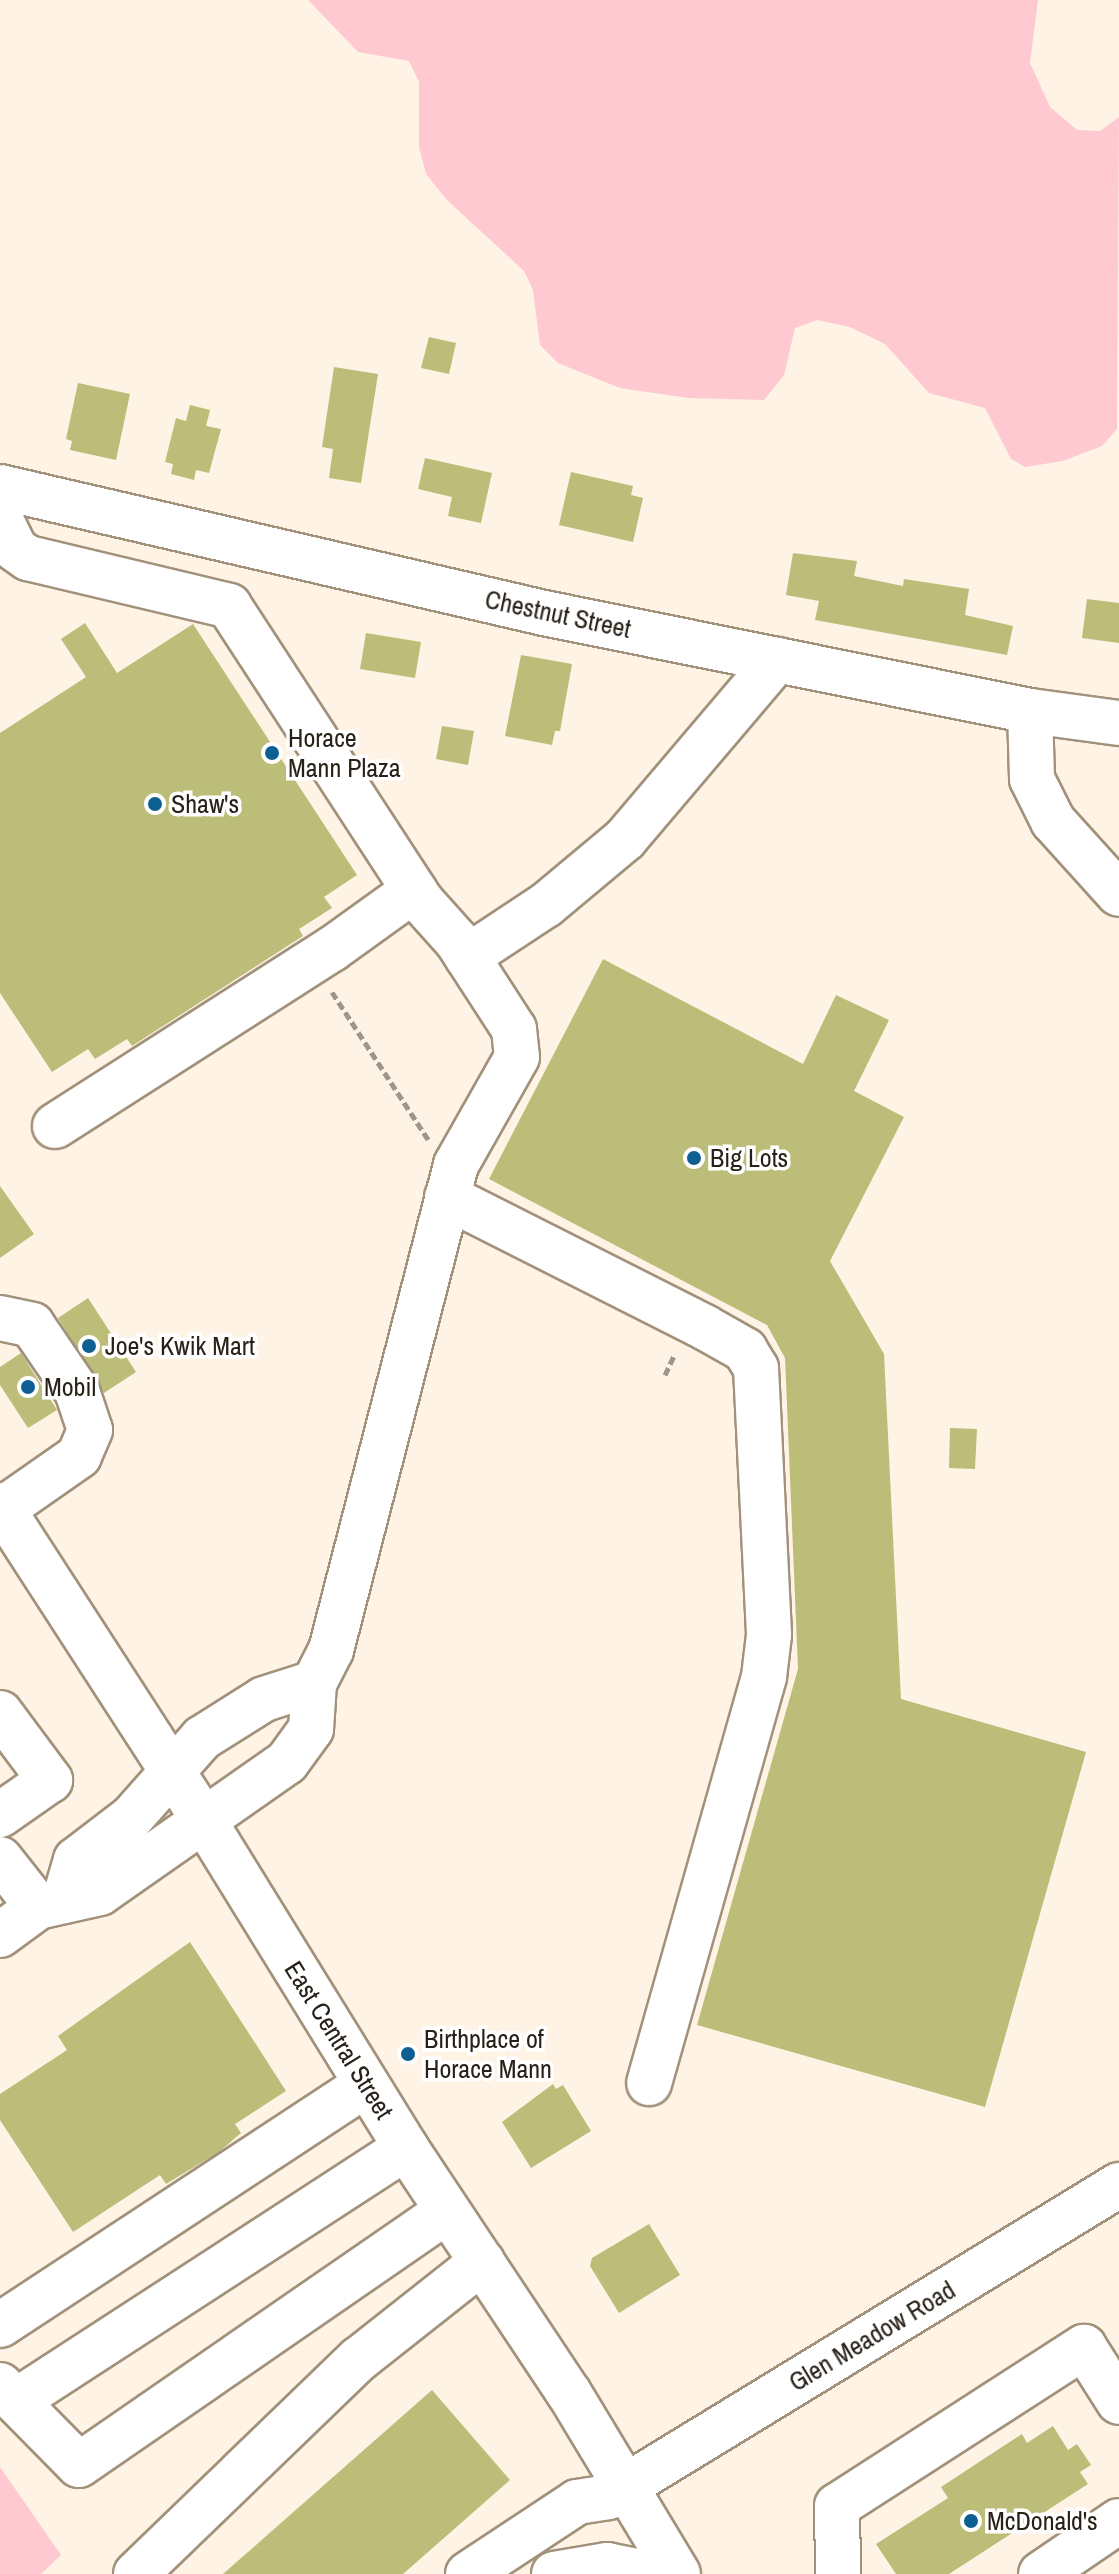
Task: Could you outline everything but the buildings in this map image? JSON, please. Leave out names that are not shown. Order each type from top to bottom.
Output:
[{"type":"main road","name":"Chestnut Street","points":[[0,487],[544,613],[1030,711],[1119,723]]},
{"type":"main road","points":[[0,518],[15,549],[28,558],[229,606],[414,890],[467,957],[514,1029],[517,1057],[452,1181],[331,1650],[314,1683],[311,1729],[287,1762],[100,1893],[51,1904],[0,1935]]},
{"type":"main road","points":[[467,957],[546,905],[625,839],[777,660]]},
{"type":"main road","points":[[1030,711],[1032,779],[1053,821],[1119,894]]},
{"type":"main road","points":[[55,1126],[317,958],[414,890]]},
{"type":"main road","points":[[452,1181],[745,1350],[756,1368],[769,1635],[764,1677],[649,2083]]},
{"type":"main road","points":[[0,1318],[32,1325],[77,1391],[90,1430],[79,1456],[1,1507]]},
{"type":"main road","name":"East Central Street","points":[[1,1507],[203,1819],[406,2148],[482,2262],[616,2492],[678,2574]]},
{"type":"main road","points":[[51,1904],[76,1860],[131,1818],[171,1769],[202,1738],[264,1699],[314,1683]]},
{"type":"main road","points":[[0,1713],[50,1780],[0,1815]]},
{"type":"main road","points":[[0,1859],[51,1904]]},
{"type":"main road","points":[[0,2325],[366,2085]]},
{"type":"main road","points":[[406,2148],[8,2393],[79,2465],[447,2211]]},
{"type":"main road","name":"Glen Meadow Road","points":[[616,2492],[1119,2185]]},
{"type":"main road","points":[[136,2574],[359,2359],[482,2262]]},
{"type":"main road","points":[[838,2574],[837,2506],[1084,2347],[1119,2402]]},
{"type":"main road","points":[[468,2574],[577,2502],[616,2492]]},
{"type":"main road","points":[[512,2574],[592,2526],[616,2492]]},
{"type":"main road","points":[[1041,2574],[1119,2521]]},
{"type":"main road","points":[[554,2574],[607,2565],[652,2574]]},
{"type":"path","points":[[317,958],[321,974],[436,1151],[452,1181]]},
{"type":"shaded area","points":[[308,0],[1038,0],[1030,63],[1050,107],[1077,130],[1100,131],[1119,117],[1117,429],[1102,446],[1063,461],[1025,467],[1011,459],[985,408],[929,393],[885,344],[850,327],[817,320],[795,328],[784,375],[764,400],[688,398],[620,388],[558,363],[540,345],[533,290],[524,271],[447,200],[426,174],[419,147],[419,82],[409,61],[358,52]]},
{"type":"shaded area","points":[[0,2467],[61,2555],[41,2574],[0,2574]]},
{"type":"place","name":"Horace Mann Plaza","points":[[272,753]]},
{"type":"place","name":"Shaw's","points":[[155,804]]},
{"type":"place","name":"Big Lots","points":[[694,1158]]},
{"type":"place","name":"Joe's Kwik Mart","points":[[89,1346]]},
{"type":"place","name":"Mobil","points":[[28,1387]]},
{"type":"place","name":"Birthplace of Horace Mann","points":[[408,2054]]},
{"type":"place","name":"McDonald's","points":[[971,2521]]}]
